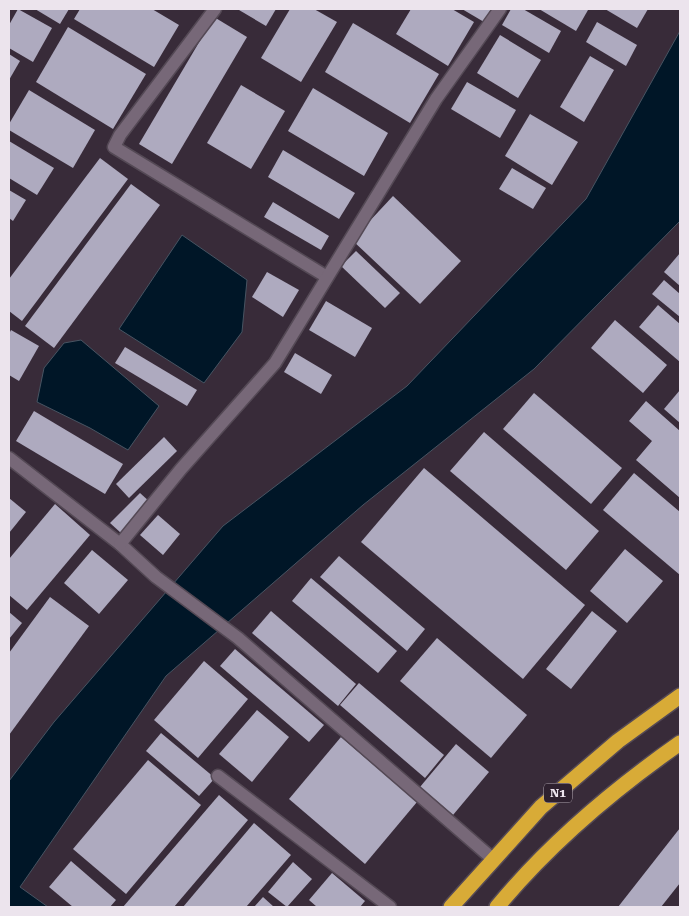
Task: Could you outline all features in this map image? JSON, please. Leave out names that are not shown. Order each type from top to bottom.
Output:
[{"type":"highway","name":"N1","points":[[451,907],[541,807],[618,741],[680,696]]},
{"type":"highway","name":"N1","points":[[497,907],[518,882],[568,833],[636,774],[680,743]]},
{"type":"street","points":[[215,9],[114,146],[328,276]]},
{"type":"street","points":[[120,544],[181,469],[275,363],[436,99],[500,9]]},
{"type":"street","points":[[9,458],[120,544],[156,577],[238,638],[494,860]]},
{"type":"street","points":[[218,776],[390,907]]},
{"type":"water","points":[[680,31],[680,221],[534,369],[363,505],[166,676],[20,887],[48,907],[9,907],[9,781],[54,722],[223,526],[407,386],[586,199]]},
{"type":"water","points":[[182,235],[247,280],[242,332],[204,383],[119,329]]},
{"type":"water","points":[[81,340],[159,406],[128,450],[90,428],[37,402],[44,368],[64,343]]},
{"type":"building","points":[[18,9],[52,28],[33,62],[9,48],[9,25]]},
{"type":"building","points":[[35,9],[69,9],[60,24]]},
{"type":"building","points":[[80,9],[152,9],[179,25],[154,67],[74,19]]},
{"type":"building","points":[[239,9],[276,9],[266,26]]},
{"type":"building","points":[[290,9],[314,9],[337,22],[301,82],[261,58]]},
{"type":"building","points":[[411,9],[452,9],[474,22],[448,66],[396,34]]},
{"type":"building","points":[[462,9],[491,9],[484,22]]},
{"type":"building","points":[[511,9],[523,9],[561,31],[549,53],[502,25]]},
{"type":"building","points":[[539,9],[585,9],[588,10],[576,31]]},
{"type":"building","points":[[605,9],[648,9],[637,28]]},
{"type":"building","points":[[214,17],[247,37],[172,164],[139,144]]},
{"type":"building","points":[[597,22],[637,45],[626,66],[586,42]]},
{"type":"building","points":[[353,23],[439,74],[410,123],[325,72]]},
{"type":"building","points":[[68,27],[146,74],[113,129],[36,82]]},
{"type":"building","points":[[500,35],[541,60],[518,98],[477,73]]},
{"type":"building","points":[[9,54],[20,61],[9,80]]},
{"type":"building","points":[[590,56],[614,70],[584,122],[560,107]]},
{"type":"building","points":[[467,82],[516,110],[500,138],[451,109]]},
{"type":"building","points":[[241,85],[285,111],[251,169],[207,143]]},
{"type":"building","points":[[313,88],[388,133],[364,176],[288,131]]},
{"type":"building","points":[[29,90],[95,130],[73,168],[9,130],[9,124]]},
{"type":"building","points":[[530,114],[578,142],[552,185],[505,156]]},
{"type":"building","points":[[9,141],[54,168],[37,195],[9,178]]},
{"type":"building","points":[[283,150],[355,193],[339,219],[268,177]]},
{"type":"building","points":[[100,158],[128,179],[22,321],[9,311],[9,279]]},
{"type":"building","points":[[512,168],[546,188],[533,209],[499,189]]},
{"type":"building","points":[[131,184],[160,205],[54,348],[25,326]]},
{"type":"building","points":[[9,190],[26,200],[13,221],[9,218]]},
{"type":"building","points":[[393,196],[461,261],[420,304],[352,240]]},
{"type":"building","points":[[273,202],[329,236],[321,250],[264,217]]},
{"type":"building","points":[[356,251],[400,293],[385,308],[341,266]]},
{"type":"building","points":[[680,253],[680,286],[664,272]]},
{"type":"building","points":[[267,272],[299,290],[283,317],[252,297]]},
{"type":"building","points":[[664,280],[680,294],[680,317],[652,294]]},
{"type":"building","points":[[326,301],[372,328],[355,357],[309,330]]},
{"type":"building","points":[[658,305],[680,324],[680,362],[639,327]]},
{"type":"building","points":[[615,320],[667,365],[643,393],[591,348]]},
{"type":"building","points":[[11,330],[39,346],[19,381],[9,375],[9,334]]},
{"type":"building","points":[[125,347],[197,390],[187,406],[115,363]]},
{"type":"building","points":[[295,353],[332,375],[321,394],[284,372]]},
{"type":"building","points":[[680,390],[680,423],[664,409]]},
{"type":"building","points":[[534,393],[622,468],[591,504],[503,429]]},
{"type":"building","points":[[646,401],[680,431],[680,498],[636,460],[652,441],[629,421]]},
{"type":"building","points":[[34,411],[123,464],[105,494],[16,441]]},
{"type":"building","points":[[484,432],[599,531],[566,570],[450,471]]},
{"type":"building","points":[[164,437],[177,451],[129,498],[116,484]]},
{"type":"building","points":[[424,468],[585,605],[523,679],[361,542]]},
{"type":"building","points":[[634,473],[680,512],[680,575],[603,510]]},
{"type":"building","points":[[140,493],[151,503],[121,533],[110,523]]},
{"type":"building","points":[[9,498],[26,512],[9,533]]},
{"type":"building","points":[[55,504],[90,535],[27,610],[9,595],[9,559]]},
{"type":"building","points":[[158,515],[180,534],[163,555],[140,535]]},
{"type":"building","points":[[625,549],[663,581],[627,623],[590,591]]},
{"type":"building","points":[[92,550],[128,580],[99,614],[64,583]]},
{"type":"building","points":[[339,556],[425,629],[407,651],[320,577]]},
{"type":"building","points":[[311,578],[397,651],[378,673],[292,601]]},
{"type":"building","points":[[50,597],[89,626],[9,735],[9,653]]},
{"type":"building","points":[[271,611],[356,684],[338,706],[252,633]]},
{"type":"building","points":[[592,611],[617,631],[571,689],[546,669]]},
{"type":"building","points":[[9,612],[22,623],[9,639]]},
{"type":"building","points":[[437,638],[527,715],[491,758],[400,681]]},
{"type":"building","points":[[235,649],[324,725],[309,742],[220,666]]},
{"type":"building","points":[[204,661],[248,699],[198,758],[154,720]]},
{"type":"building","points":[[359,683],[444,755],[425,778],[340,705]]},
{"type":"building","points":[[257,710],[289,737],[252,782],[219,754]]},
{"type":"building","points":[[161,733],[215,778],[199,796],[146,751]]},
{"type":"building","points":[[341,737],[417,802],[365,864],[289,799]]},
{"type":"building","points":[[456,744],[489,772],[453,815],[420,787]]},
{"type":"building","points":[[148,760],[201,805],[126,894],[73,849]]},
{"type":"building","points":[[219,795],[248,820],[174,907],[123,907]]},
{"type":"building","points":[[254,823],[291,855],[246,907],[183,907]]},
{"type":"building","points":[[680,828],[680,883],[661,907],[618,907]]},
{"type":"building","points":[[71,861],[116,900],[110,907],[73,907],[49,887]]},
{"type":"building","points":[[293,862],[312,879],[287,907],[268,892]]},
{"type":"building","points":[[332,873],[365,901],[360,907],[317,907],[309,900]]},
{"type":"building","points":[[263,897],[274,907],[254,907]]}]
